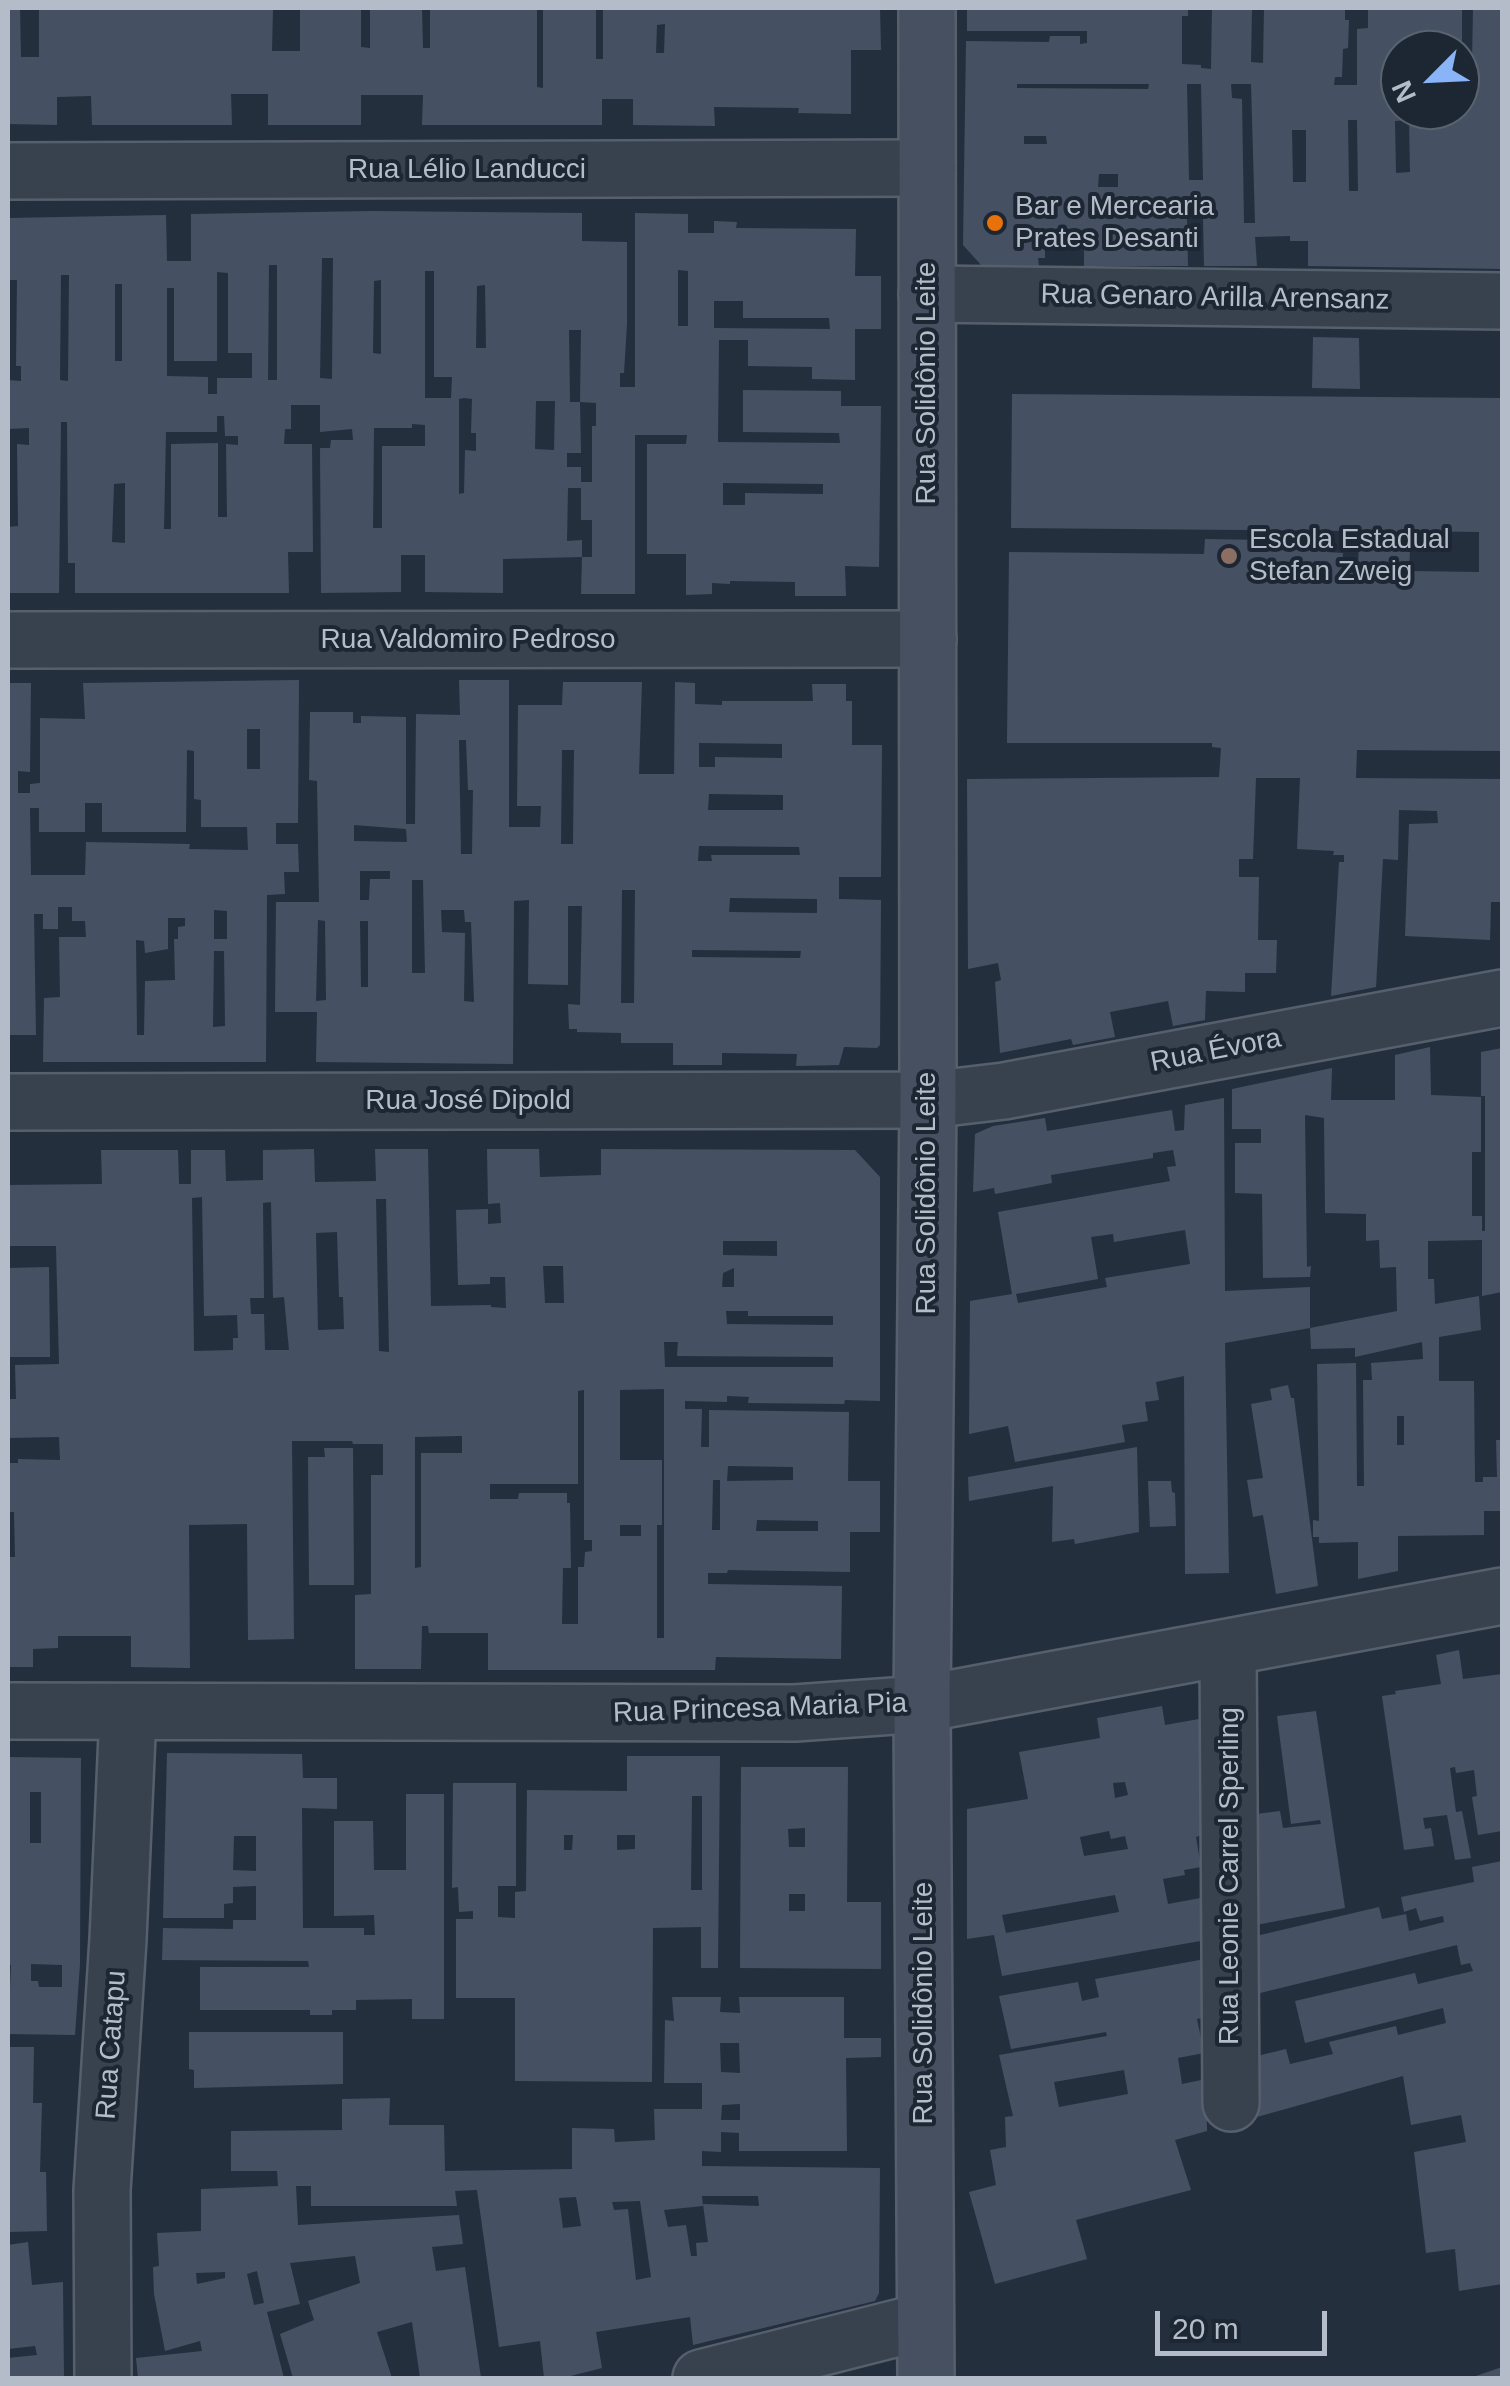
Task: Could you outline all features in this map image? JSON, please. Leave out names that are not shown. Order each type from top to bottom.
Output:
[{"type":"main road","name":"Rua Solidônio Leite","points":[[926,8],[928,1100],[922,1704],[926,2378]]},
{"type":"street","name":"Rua Lélio Landucci","points":[[8,171],[927,168]]},
{"type":"street","name":"Rua Genaro Arilla Arensanz","points":[[927,294],[1502,302]]},
{"type":"street","name":"Rua Valdomiro Pedroso","points":[[8,640],[928,639]]},
{"type":"street","name":"Rua Évora","points":[[928,1100],[1004,1090],[1502,998]]},
{"type":"street","name":"Rua José Dipold","points":[[8,1102],[928,1100]]},
{"type":"street","name":"Rua Princesa Maria Pia","points":[[8,1711],[795,1714],[922,1704],[1502,1596]]},
{"type":"street","name":"Rua Leonie Carrel Sperling","points":[[1228,1650],[1232,2103]]},
{"type":"street","name":"Rua Catapu","points":[[104,2378],[102,2190],[128,1712]]},
{"type":"street","points":[[700,2378],[925,2321]]},
{"type":"building","points":[[8,8],[20,8],[21,57],[39,57],[39,8],[273,8],[272,51],[300,51],[300,8],[361,8],[361,47],[370,48],[370,8],[422,8],[423,48],[430,48],[430,8],[537,8],[537,87],[543,88],[543,8],[596,8],[596,59],[603,59],[603,8],[880,8],[881,50],[851,50],[851,114],[798,113],[799,108],[714,107],[715,126],[633,125],[633,99],[602,99],[602,125],[422,125],[423,95],[361,95],[361,125],[268,125],[268,94],[231,94],[232,125],[92,125],[91,96],[57,97],[57,125],[8,124]],"holes":[[[665,24],[664,53],[656,53],[657,25]]]},
{"type":"building","points":[[967,8],[1188,8],[1188,16],[1182,16],[1182,64],[1211,69],[1212,8],[1252,8],[1251,62],[1263,63],[1264,8],[1345,8],[1345,20],[1349,20],[1348,48],[1343,49],[1342,77],[1335,77],[1334,85],[1357,85],[1357,29],[1368,28],[1368,8],[1462,8],[1462,30],[1380,30],[1380,130],[1395,130],[1396,173],[1410,172],[1409,130],[1480,130],[1480,30],[1473,30],[1473,8],[1502,8],[1502,269],[1308,266],[1308,241],[1290,241],[1290,236],[1255,237],[1257,266],[1204,266],[1203,218],[1187,218],[1188,266],[1084,266],[1084,245],[1045,245],[1045,258],[1038,258],[1039,266],[981,265],[963,245],[966,41],[1049,42],[1050,36],[1080,36],[1080,44],[1087,43],[1087,31],[967,31]],"holes":[[[1017,84],[1149,84],[1148,89],[1017,88]],[[1187,84],[1201,84],[1203,180],[1189,180]],[[1231,84],[1251,84],[1255,223],[1244,223],[1242,99],[1232,98]],[[1348,120],[1357,120],[1358,191],[1349,191]],[[1292,130],[1306,130],[1306,182],[1293,182]],[[1024,136],[1046,136],[1047,144],[1024,144]],[[1099,174],[1118,174],[1118,187],[1098,187]]]},
{"type":"building","points":[[582,213],[582,241],[627,242],[627,324],[620,387],[635,387],[635,213],[688,214],[688,233],[714,233],[714,221],[737,222],[736,228],[856,229],[855,276],[881,276],[881,329],[855,329],[855,380],[812,379],[812,367],[748,366],[748,340],[719,340],[718,442],[840,443],[839,433],[743,432],[743,390],[841,391],[841,406],[881,406],[879,567],[845,566],[846,596],[795,596],[795,582],[730,581],[712,583],[712,594],[686,595],[686,554],[647,554],[647,444],[686,444],[687,435],[635,435],[635,594],[581,594],[582,557],[503,559],[503,593],[425,592],[425,555],[401,555],[401,592],[321,593],[320,448],[330,448],[331,440],[353,440],[352,429],[320,432],[320,405],[291,405],[291,429],[285,429],[284,444],[312,444],[313,552],[288,552],[289,593],[75,593],[75,563],[68,563],[67,422],[61,422],[59,593],[8,593],[8,527],[18,526],[17,444],[29,445],[29,428],[8,429],[8,380],[21,381],[21,366],[16,366],[17,280],[8,280],[8,218],[166,215],[167,261],[191,261],[191,214]],"holes":[[[322,258],[333,258],[332,379],[320,378]],[[269,265],[277,265],[277,380],[268,380]],[[678,270],[688,271],[688,326],[678,326]],[[425,271],[434,271],[434,377],[452,377],[451,398],[425,398]],[[217,272],[228,273],[228,353],[252,353],[252,378],[217,378],[217,394],[208,394],[208,377],[167,376],[167,288],[174,288],[174,361],[217,361]],[[61,275],[69,275],[68,381],[60,380]],[[381,280],[381,354],[373,353],[374,281]],[[115,284],[122,284],[122,361],[115,361]],[[485,285],[486,348],[476,348],[477,286]],[[714,301],[743,301],[743,318],[829,318],[830,329],[714,328]],[[569,330],[581,330],[580,402],[570,402]],[[464,398],[472,399],[471,433],[476,433],[476,451],[465,450],[464,493],[459,494],[459,399]],[[536,401],[555,401],[554,450],[535,449]],[[580,402],[596,403],[592,482],[581,482],[581,467],[567,467],[567,453],[581,453]],[[217,416],[224,416],[225,436],[238,436],[238,445],[226,444],[227,517],[218,517],[218,443],[171,444],[171,529],[164,529],[166,432],[217,432]],[[425,425],[425,446],[382,446],[382,528],[373,528],[374,428]],[[125,483],[125,543],[112,542],[114,484]],[[723,483],[823,484],[823,494],[745,493],[745,505],[723,505]],[[568,488],[581,488],[581,520],[592,520],[592,557],[582,557],[582,540],[567,541]]]},
{"type":"building","points":[[1313,337],[1359,338],[1360,389],[1312,388]]},
{"type":"building","name":"Escola Estadual Stefan Zweig","points":[[1012,394],[1502,398],[1502,751],[1357,750],[1356,778],[1502,779],[1502,902],[1491,902],[1490,940],[1405,936],[1409,824],[1438,823],[1437,811],[1399,810],[1398,860],[1383,859],[1376,987],[1331,996],[1339,862],[1344,862],[1344,855],[1297,849],[1300,778],[1256,778],[1253,859],[1239,859],[1239,877],[1259,877],[1258,940],[1277,940],[1276,973],[1245,973],[1245,992],[1206,991],[1205,1020],[1173,1026],[1168,1001],[1110,1012],[1115,1037],[1073,1045],[1071,1039],[1000,1053],[995,982],[1001,980],[998,963],[968,969],[967,779],[1219,777],[1221,748],[1212,747],[1212,743],[1007,743],[1009,552],[1204,554],[1205,539],[1327,541],[1327,552],[1343,553],[1342,573],[1358,573],[1359,531],[1011,528]],"holes":[[[1411,531],[1479,532],[1479,572],[1409,571]]]},
{"type":"building","points":[[299,680],[298,823],[276,823],[276,844],[298,844],[299,872],[284,872],[285,894],[267,895],[266,1062],[43,1062],[44,998],[60,997],[59,937],[86,937],[85,921],[72,921],[72,907],[58,907],[58,929],[43,929],[43,914],[34,914],[36,1035],[8,1035],[8,683],[31,683],[30,772],[18,771],[18,793],[30,793],[30,784],[40,783],[40,718],[85,719],[83,683]],"holes":[[[247,729],[260,729],[260,769],[247,769]],[[187,750],[194,751],[194,799],[201,800],[201,827],[247,827],[248,850],[189,849],[190,844],[86,842],[85,875],[31,875],[30,808],[39,808],[39,832],[85,832],[85,803],[102,803],[102,832],[186,832]],[[214,910],[227,911],[227,939],[214,939]],[[168,918],[185,918],[185,926],[178,927],[178,939],[174,939],[175,980],[145,981],[144,1035],[137,1035],[136,940],[144,941],[145,953],[168,949]],[[214,951],[224,951],[225,1026],[213,1027]]]},
{"type":"building","points":[[459,680],[509,680],[509,827],[540,827],[541,806],[517,806],[518,705],[562,705],[563,682],[642,682],[639,774],[674,774],[675,682],[695,683],[695,704],[722,705],[722,701],[813,701],[812,684],[846,684],[846,701],[852,701],[852,745],[882,745],[881,877],[839,877],[839,899],[881,900],[880,1045],[844,1047],[839,1065],[796,1066],[797,1054],[722,1053],[722,1065],[673,1065],[673,1043],[621,1043],[621,1033],[569,1029],[568,1004],[580,1005],[582,906],[568,906],[568,985],[528,984],[529,900],[514,901],[513,1064],[316,1062],[317,1012],[275,1012],[276,902],[319,902],[317,781],[309,780],[310,712],[353,712],[353,723],[361,723],[361,716],[406,717],[406,824],[415,824],[416,714],[460,715]],"holes":[[[459,740],[466,740],[468,790],[473,790],[472,854],[461,854]],[[699,743],[782,744],[782,758],[715,757],[715,767],[699,767]],[[562,750],[574,750],[573,844],[561,844]],[[709,794],[783,795],[783,810],[708,810]],[[354,825],[406,829],[407,842],[354,841]],[[699,846],[799,847],[800,855],[711,855],[712,861],[698,861]],[[360,871],[390,871],[390,879],[370,879],[369,900],[360,900]],[[412,880],[423,880],[425,973],[412,973]],[[622,890],[635,890],[634,1003],[621,1003]],[[730,898],[817,899],[817,913],[729,912]],[[441,910],[464,910],[465,922],[471,922],[474,1002],[464,1001],[465,933],[442,932]],[[318,920],[325,921],[326,1000],[316,1001]],[[360,921],[368,921],[368,987],[361,987]],[[692,950],[801,951],[800,958],[692,957]]]},
{"type":"building","points":[[1430,1047],[1431,1095],[1481,1097],[1481,1152],[1472,1152],[1472,1216],[1482,1216],[1485,1231],[1485,1096],[1481,1096],[1481,1052],[1502,1048],[1502,1292],[1482,1296],[1482,1240],[1428,1241],[1428,1279],[1434,1279],[1435,1304],[1479,1296],[1481,1330],[1439,1337],[1439,1381],[1474,1381],[1475,1482],[1483,1482],[1483,1477],[1497,1477],[1496,1440],[1502,1440],[1502,1511],[1484,1511],[1484,1535],[1398,1536],[1398,1571],[1358,1579],[1358,1542],[1319,1543],[1319,1537],[1313,1537],[1313,1520],[1319,1521],[1317,1364],[1356,1363],[1357,1486],[1364,1486],[1363,1380],[1372,1380],[1371,1363],[1423,1359],[1422,1342],[1355,1357],[1355,1348],[1311,1349],[1310,1328],[1397,1311],[1396,1267],[1380,1268],[1379,1240],[1366,1241],[1366,1214],[1325,1213],[1324,1118],[1305,1115],[1310,1277],[1263,1278],[1262,1194],[1235,1193],[1235,1143],[1261,1143],[1261,1129],[1232,1129],[1232,1089],[1332,1068],[1331,1100],[1395,1100],[1395,1055]],"holes":[[[1397,1416],[1404,1416],[1404,1445],[1397,1445]]]},
{"type":"building","points":[[1224,1098],[1225,1291],[1310,1287],[1310,1328],[1225,1343],[1229,1573],[1185,1574],[1184,1376],[1156,1382],[1159,1400],[1145,1402],[1148,1421],[1122,1425],[1125,1442],[1015,1462],[1008,1426],[969,1434],[970,1301],[1012,1294],[998,1212],[1170,1181],[1167,1167],[1176,1166],[1173,1150],[1153,1153],[1153,1158],[1051,1175],[1052,1183],[995,1194],[994,1188],[973,1192],[975,1134],[993,1126],[1045,1118],[1047,1131],[1172,1110],[1175,1131],[1184,1130],[1185,1105]],"holes":[[[1185,1230],[1190,1264],[1105,1278],[1107,1287],[1018,1303],[1016,1294],[1098,1279],[1091,1237],[1113,1234],[1114,1242]]]},
{"type":"building","points":[[314,1149],[315,1182],[376,1181],[375,1149],[428,1149],[431,1306],[506,1308],[505,1277],[490,1277],[490,1284],[458,1285],[456,1210],[488,1209],[488,1224],[501,1223],[500,1203],[488,1204],[487,1149],[539,1149],[540,1177],[601,1175],[601,1149],[855,1150],[880,1177],[880,1401],[748,1403],[749,1397],[727,1396],[727,1402],[685,1401],[685,1409],[702,1409],[701,1447],[709,1447],[709,1410],[849,1412],[848,1481],[880,1481],[880,1532],[850,1532],[850,1572],[708,1573],[708,1584],[842,1586],[841,1659],[716,1657],[715,1670],[488,1670],[488,1633],[429,1633],[428,1626],[422,1626],[421,1669],[355,1669],[355,1595],[371,1594],[371,1475],[383,1475],[383,1444],[292,1441],[294,1639],[248,1640],[247,1524],[189,1525],[190,1668],[131,1667],[131,1636],[58,1636],[58,1648],[33,1649],[33,1667],[8,1667],[8,1557],[15,1557],[14,1512],[8,1512],[8,1463],[18,1463],[18,1459],[60,1460],[59,1437],[8,1438],[8,1399],[16,1399],[15,1365],[59,1364],[56,1246],[8,1246],[8,1185],[102,1184],[101,1150],[178,1150],[179,1184],[191,1184],[191,1150],[225,1150],[226,1181],[263,1180],[263,1150]],"holes":[[[202,1197],[204,1316],[237,1315],[238,1338],[233,1338],[233,1350],[194,1351],[192,1198]],[[376,1199],[386,1199],[389,1352],[379,1351]],[[271,1202],[273,1298],[284,1297],[289,1350],[265,1350],[264,1314],[251,1314],[250,1298],[264,1298],[263,1203]],[[337,1232],[344,1329],[318,1330],[316,1233]],[[723,1241],[777,1241],[777,1256],[723,1255]],[[543,1266],[563,1266],[564,1303],[545,1303]],[[734,1268],[734,1287],[722,1287],[723,1273]],[[726,1311],[748,1311],[748,1316],[833,1316],[833,1325],[727,1324]],[[664,1342],[678,1342],[677,1356],[833,1357],[833,1367],[665,1367]],[[664,1389],[664,1638],[657,1638],[657,1525],[662,1525],[662,1460],[620,1460],[620,1390]],[[584,1390],[584,1540],[592,1540],[592,1551],[585,1552],[584,1567],[578,1567],[578,1624],[562,1624],[563,1568],[571,1568],[567,1493],[519,1493],[518,1499],[490,1499],[490,1484],[578,1484],[578,1391]],[[462,1436],[462,1453],[421,1453],[421,1567],[415,1568],[415,1437]],[[728,1466],[793,1467],[793,1480],[727,1481]],[[713,1480],[720,1480],[720,1530],[712,1530]],[[757,1520],[818,1521],[818,1531],[756,1531]],[[620,1525],[641,1525],[641,1536],[620,1536]]]},
{"type":"building","points":[[49,1267],[50,1357],[8,1357],[8,1268]]},
{"type":"building","points":[[1288,1385],[1294,1398],[1318,1586],[1276,1594],[1263,1515],[1253,1517],[1247,1480],[1263,1478],[1251,1404],[1272,1400],[1270,1389]]},
{"type":"building","points":[[1137,1447],[1139,1532],[1075,1544],[1074,1539],[1052,1542],[1053,1486],[969,1501],[968,1477]]},
{"type":"building","points":[[324,1448],[353,1448],[354,1585],[309,1585],[308,1457],[325,1457]]},
{"type":"building","points":[[1148,1481],[1171,1481],[1176,1526],[1150,1527]]},
{"type":"building","points":[[1459,1650],[1463,1679],[1502,1674],[1502,1831],[1478,1835],[1472,1797],[1477,1796],[1474,1770],[1456,1773],[1455,1767],[1450,1768],[1456,1812],[1462,1811],[1471,1858],[1455,1860],[1447,1815],[1423,1818],[1425,1829],[1431,1828],[1434,1846],[1404,1850],[1382,1696],[1441,1684],[1436,1655]]},
{"type":"building","points":[[1162,1706],[1165,1725],[1199,1719],[1205,1767],[1205,1834],[1196,1837],[1201,1867],[1163,1879],[1168,1904],[1206,1897],[1206,1940],[1002,1976],[994,1935],[967,1939],[967,1809],[1028,1799],[1019,1752],[1100,1738],[1097,1718]],"holes":[[[1125,1782],[1128,1795],[1115,1798],[1113,1783]],[[1109,1831],[1111,1839],[1125,1836],[1128,1849],[1084,1856],[1080,1837]],[[1115,1895],[1119,1912],[1006,1933],[1002,1915]]]},
{"type":"building","points":[[1316,1711],[1345,1908],[1256,1925],[1256,1814],[1280,1811],[1283,1828],[1321,1824],[1320,1820],[1291,1824],[1277,1716]]},
{"type":"building","points":[[167,1753],[302,1754],[303,1778],[337,1778],[337,1809],[302,1808],[303,1928],[364,1928],[364,1935],[375,1935],[374,1915],[334,1916],[334,1821],[373,1821],[374,1870],[406,1870],[406,1794],[444,1794],[444,2019],[412,2019],[412,1999],[356,2000],[356,2010],[332,2010],[332,2015],[310,2015],[310,2010],[200,2010],[200,1967],[309,1967],[308,1961],[162,1960],[163,1928],[233,1929],[233,1920],[256,1920],[256,1886],[233,1887],[233,1903],[224,1904],[224,1918],[163,1918]],"holes":[[[234,1836],[256,1836],[256,1871],[233,1870]]]},
{"type":"building","points":[[627,1756],[720,1756],[718,1968],[701,1968],[701,1927],[653,1928],[652,2082],[515,2081],[515,1998],[456,1998],[456,1919],[473,1919],[473,1911],[459,1912],[458,1887],[452,1888],[453,1783],[516,1783],[516,1886],[498,1886],[498,1917],[515,1918],[515,1892],[526,1891],[527,1790],[627,1791]],"holes":[[[692,1796],[702,1796],[702,1890],[691,1890]],[[564,1835],[573,1835],[572,1850],[564,1850]],[[617,1835],[635,1835],[635,1849],[617,1850]]]},
{"type":"building","points":[[8,1757],[81,1758],[80,1964],[75,2035],[8,2034]],"holes":[[[30,1792],[41,1792],[41,1843],[30,1843]],[[31,1964],[62,1965],[62,1987],[39,1987],[38,1981],[31,1981]]]},
{"type":"building","points":[[741,1767],[848,1767],[847,1902],[881,1902],[881,1969],[740,1968]],"holes":[[[805,1828],[805,1847],[789,1847],[788,1829]],[[789,1894],[805,1894],[805,1911],[789,1911]]]},
{"type":"building","points":[[1502,1861],[1502,2284],[1459,2291],[1455,2249],[1426,2253],[1414,2152],[1466,2142],[1461,2115],[1411,2125],[1403,2076],[1257,2117],[1257,2056],[1286,2049],[1290,2064],[1333,2054],[1329,2042],[1396,2026],[1398,2035],[1446,2023],[1443,2008],[1305,2043],[1295,2001],[1415,1973],[1418,1984],[1473,1971],[1470,1963],[1461,1965],[1457,1945],[1256,1994],[1256,1936],[1379,1907],[1382,1919],[1406,1914],[1409,1931],[1444,1922],[1443,1916],[1420,1921],[1416,1908],[1404,1912],[1401,1897],[1474,1882],[1472,1867]]},
{"type":"building","points":[[1205,1959],[1206,2017],[1197,2019],[1204,2053],[1178,2058],[1182,2084],[1206,2079],[1207,2131],[1175,2140],[1191,2190],[1076,2220],[1087,2259],[995,2284],[969,2192],[996,2185],[990,2150],[1006,2147],[1005,2117],[1013,2116],[999,2055],[1107,2036],[1106,2032],[1011,2049],[999,1996],[1078,1982],[1082,2001],[1099,1997],[1095,1979]],"holes":[[[1124,2070],[1128,2094],[1059,2107],[1054,2082]]]},
{"type":"building","points":[[672,1997],[721,1997],[720,2012],[740,2013],[739,1997],[844,1997],[844,2038],[881,2038],[881,2057],[846,2058],[847,2151],[739,2151],[739,2133],[721,2132],[721,2152],[702,2151],[702,2166],[880,2168],[879,2293],[875,2301],[693,2345],[690,2317],[596,2332],[602,2368],[563,2378],[544,2378],[540,2341],[499,2347],[477,2190],[455,2191],[457,2206],[311,2206],[311,2186],[296,2186],[298,2225],[459,2215],[463,2244],[432,2247],[436,2271],[465,2267],[481,2378],[420,2378],[412,2322],[377,2332],[392,2378],[293,2378],[280,2334],[314,2320],[308,2301],[360,2283],[355,2256],[290,2263],[300,2304],[267,2312],[284,2378],[138,2378],[136,2358],[202,2351],[200,2341],[165,2351],[154,2294],[153,2267],[159,2266],[157,2233],[201,2231],[201,2189],[278,2186],[277,2171],[231,2171],[231,2131],[342,2130],[342,2099],[390,2098],[389,2125],[444,2125],[445,2171],[572,2169],[572,2128],[614,2129],[615,2142],[655,2140],[654,2109],[702,2109],[702,2083],[664,2083],[665,2020],[674,2021]],"holes":[[[720,2043],[739,2043],[740,2073],[721,2072]],[[740,2104],[740,2120],[721,2120],[722,2105]],[[702,2196],[758,2196],[759,2206],[703,2204],[708,2242],[696,2243],[697,2256],[691,2256],[686,2225],[668,2227],[664,2210],[703,2206]],[[576,2197],[581,2226],[563,2228],[559,2198]],[[640,2201],[651,2277],[636,2280],[628,2209],[614,2210],[612,2202]],[[257,2271],[264,2303],[254,2305],[247,2274]],[[225,2272],[225,2278],[197,2284],[196,2273]]]},
{"type":"building","points":[[189,2032],[343,2032],[343,2084],[194,2088],[194,2070],[189,2069]]},
{"type":"building","points":[[8,2047],[34,2047],[33,2103],[42,2103],[40,2172],[46,2172],[47,2231],[8,2232]]},
{"type":"building","points":[[28,2242],[32,2285],[63,2282],[64,2378],[8,2378],[8,2358],[37,2355],[35,2346],[8,2349],[8,2245]]},
{"type":"building","points":[[1502,2367],[1502,2378],[1470,2378]]},
{"type":"place","name":"Bar e Mercearia Prates Desanti","points":[[995,223]]},
{"type":"place","name":"Escola Estadual Stefan Zweig","points":[[1229,556]]}]
